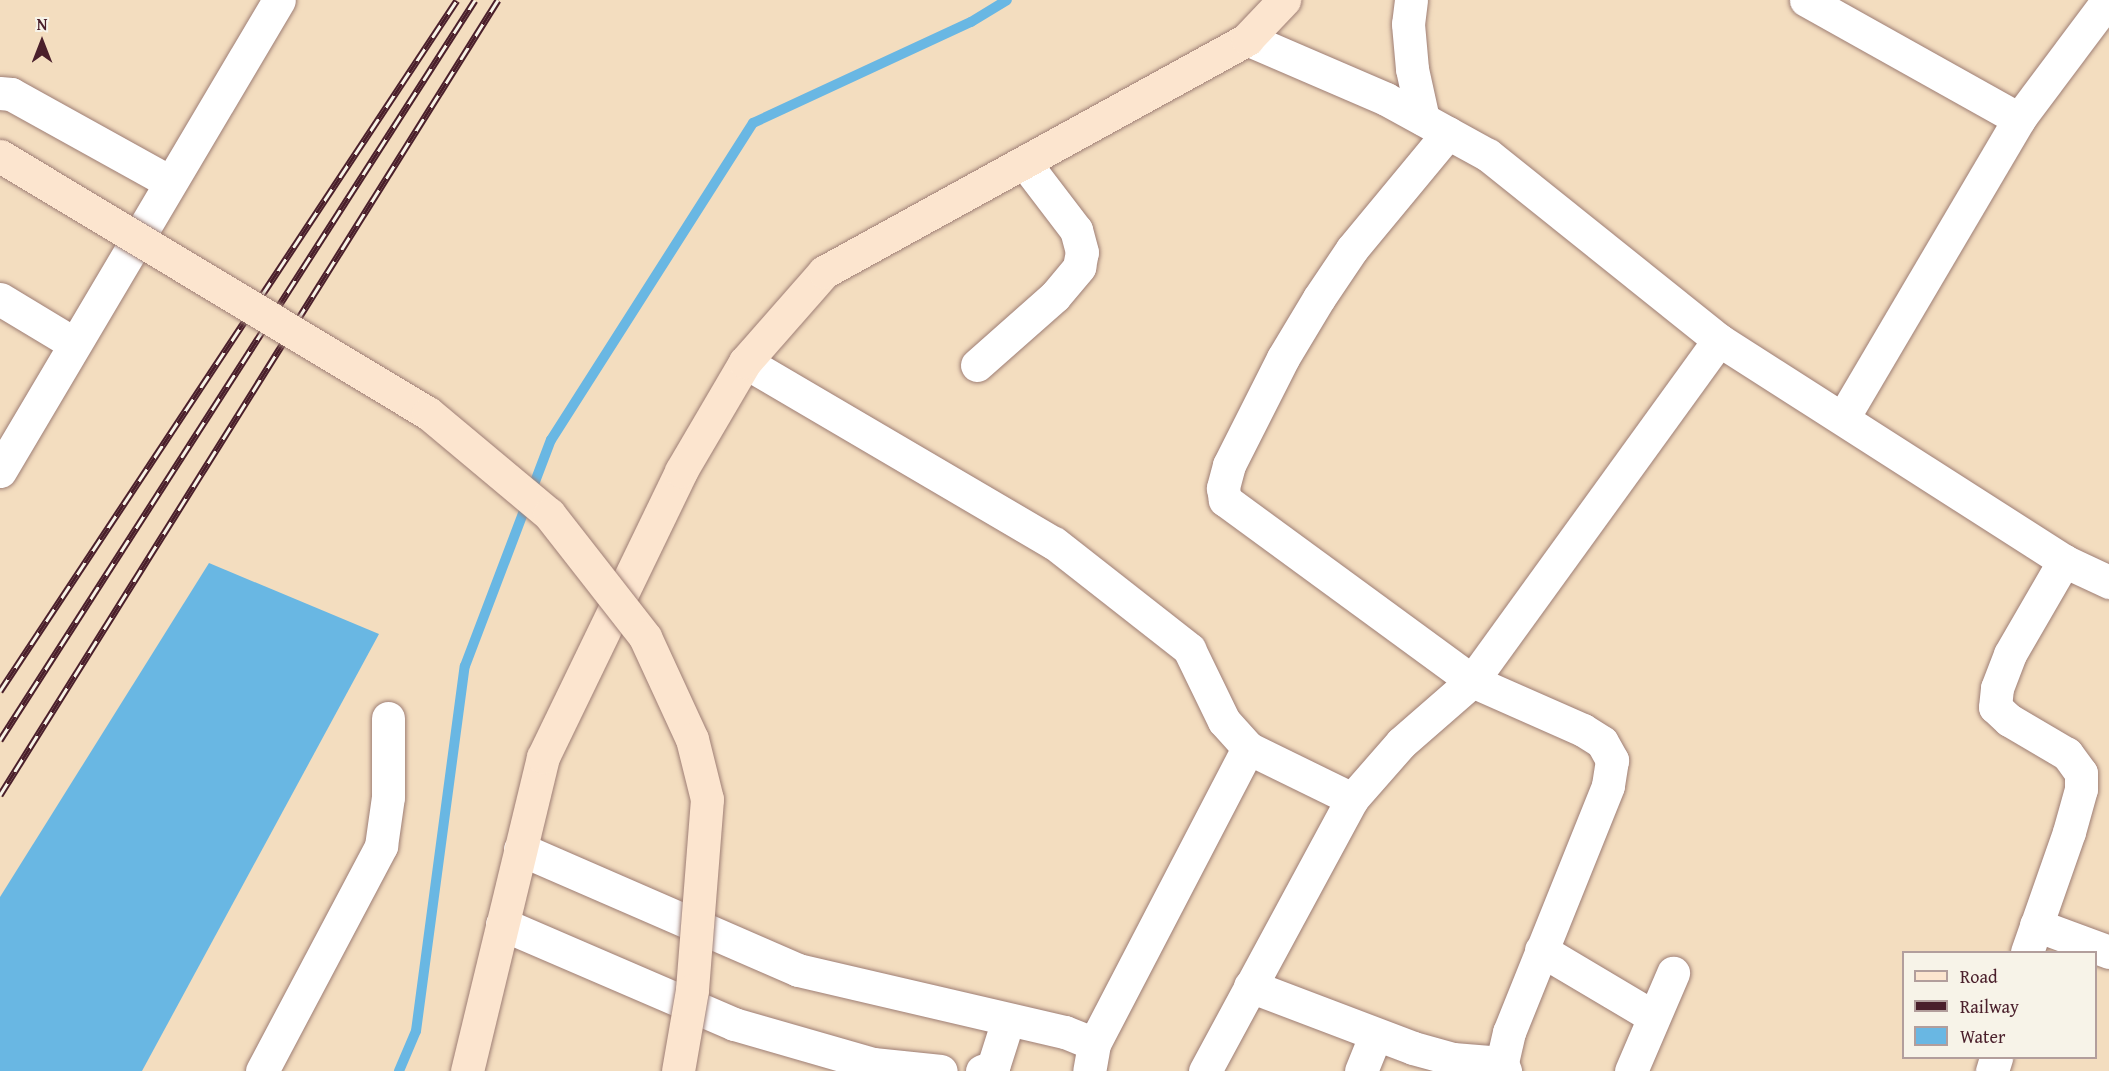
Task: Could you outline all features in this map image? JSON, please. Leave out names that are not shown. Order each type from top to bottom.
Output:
[{"type":"street","points":[[0,471],[168,181],[279,0]]},
{"type":"street","points":[[467,1071],[543,757],[681,471],[745,362],[824,272],[1247,39],[1284,0]]},
{"type":"street","points":[[1411,0],[1408,24],[1412,69],[1435,126]]},
{"type":"street","points":[[1806,0],[2019,119]]},
{"type":"street","points":[[1843,418],[2019,119],[2108,0]]},
{"type":"street","points":[[1247,39],[1435,126],[1488,155],[1719,340],[2064,561],[2109,582]]},
{"type":"street","points":[[0,93],[11,94],[168,181]]},
{"type":"street","points":[[1250,986],[1375,1036],[1453,1059],[1503,1067],[1509,1032],[1608,786],[1612,760],[1602,742],[1583,730],[1472,681],[1225,500],[1223,488],[1228,465],[1283,358],[1319,298],[1435,126]]},
{"type":"street","points":[[0,156],[428,412],[549,514],[645,637],[692,739],[707,799],[692,990],[678,1071]]},
{"type":"street","points":[[977,365],[1055,296],[1080,267],[1082,252],[1076,230],[1025,163]]},
{"type":"street","points":[[0,299],[73,343]]},
{"type":"street","points":[[1205,1071],[1352,799],[1401,743],[1472,681],[1719,340]]},
{"type":"street","points":[[745,362],[1004,511],[1128,599],[1189,649],[1224,721],[1248,748],[1352,799]]},
{"type":"street","points":[[2064,561],[2010,654],[1997,688],[1995,707],[2009,720],[2067,754],[2081,773],[2081,789],[2069,832],[2032,939],[2109,952]]},
{"type":"street","points":[[262,1071],[381,846],[388,806],[388,718]]},
{"type":"street","points":[[520,849],[798,970],[1065,1032],[1091,1057],[1248,748]]},
{"type":"street","points":[[502,924],[734,1024],[873,1064],[941,1071]]},
{"type":"street","points":[[1541,950],[1652,1016]]},
{"type":"street","points":[[1631,1071],[1652,1016],[1673,973]]},
{"type":"street","points":[[982,1071],[993,1067],[1008,1020]]},
{"type":"street","points":[[1361,1071],[1375,1036]]},
{"type":"water","points":[[209,563],[379,634],[142,1071],[0,1071],[0,897]]},
{"type":"waterway","points":[[399,1071],[416,1031],[465,666],[551,440],[753,123],[971,22],[1007,0]]},
{"type":"railway","points":[[0,691],[457,0]]},
{"type":"railway","points":[[0,740],[475,0]]},
{"type":"railway","points":[[0,795],[498,0]]}]
